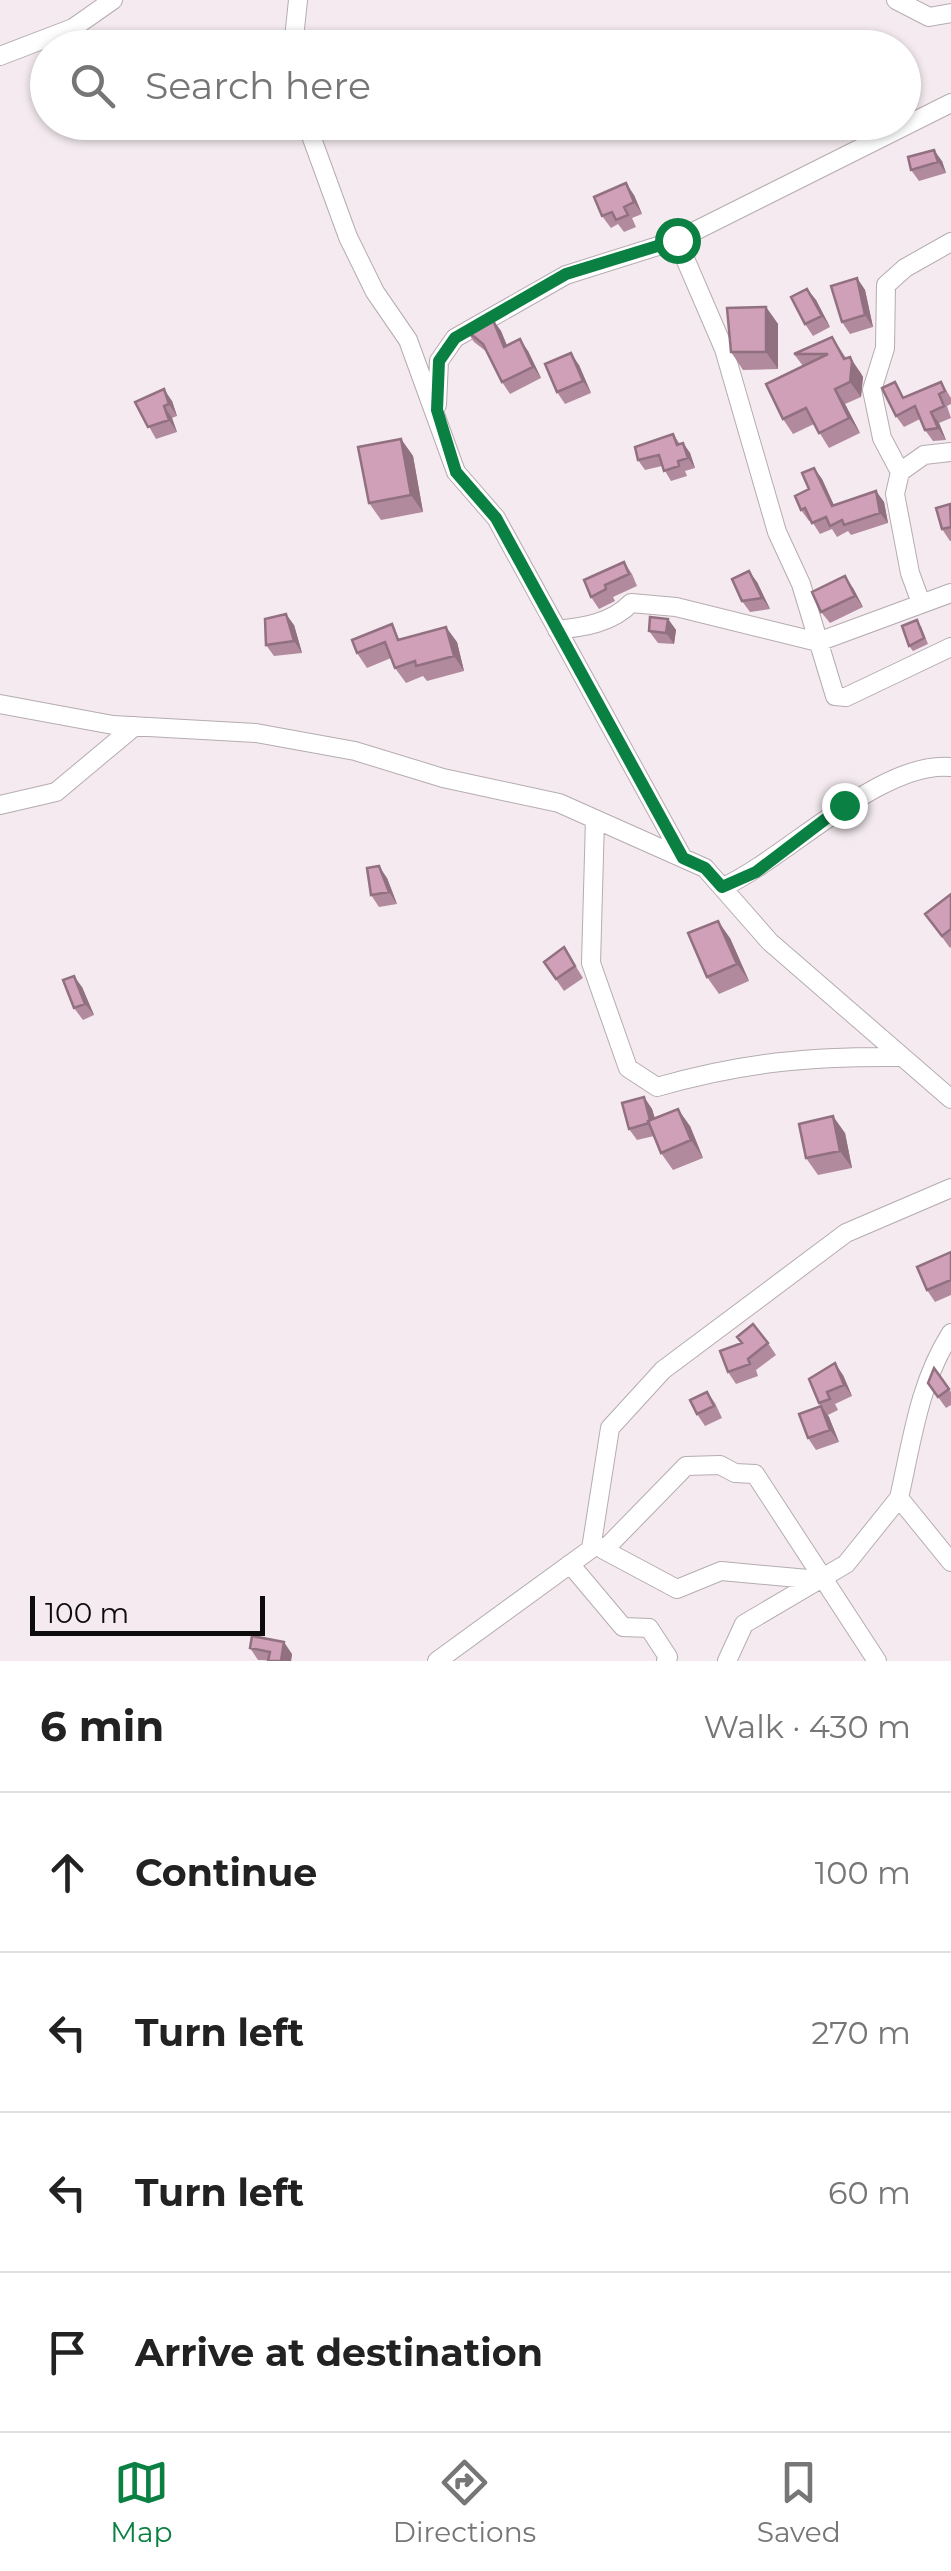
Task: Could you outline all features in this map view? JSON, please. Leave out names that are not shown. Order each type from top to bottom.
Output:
[{"type":"street","points":[[68,30],[114,0]]},
{"type":"street","points":[[295,30],[298,0]]},
{"type":"street","points":[[896,0],[929,17],[951,13]]},
{"type":"street","points":[[0,56],[30,44]]},
{"type":"street","points":[[921,118],[951,103]]},
{"type":"street","points":[[313,140],[348,237],[375,292],[408,340],[437,410],[456,472],[496,518],[683,858]]},
{"type":"street","points":[[437,410],[439,361],[455,338],[566,274],[677,240],[877,140]]},
{"type":"street","points":[[677,240],[724,349],[777,532],[800,584],[835,696],[846,697],[951,647]]},
{"type":"street","points":[[921,602],[910,573],[895,494],[900,472],[882,438],[872,390],[886,348],[886,285],[905,268],[951,242]]},
{"type":"street","points":[[900,472],[924,455],[951,452]]},
{"type":"street","points":[[556,630],[582,628],[619,615],[631,602],[676,607],[818,642],[951,592]]},
{"type":"street","points":[[0,704],[134,726],[256,733],[355,751],[443,778],[559,803],[705,868],[770,942],[951,1099]]},
{"type":"street","points":[[0,805],[56,792],[134,726]]},
{"type":"street","points":[[722,887],[756,872],[844,805],[916,768],[951,767]]},
{"type":"street","points":[[595,819],[592,963],[628,1068],[658,1087],[722,1068],[807,1056],[902,1057]]},
{"type":"street","points":[[598,1546],[610,1428],[662,1370],[846,1234],[951,1188]]},
{"type":"street","points":[[727,1661],[744,1624],[846,1564],[900,1498],[920,1403],[934,1360],[951,1333]]},
{"type":"street","points":[[436,1661],[598,1546],[686,1466],[720,1464],[736,1473],[755,1474],[820,1580],[877,1661]]},
{"type":"street","points":[[900,1498],[951,1562]]},
{"type":"street","points":[[598,1546],[677,1589],[722,1571],[820,1580]]},
{"type":"street","points":[[570,1564],[623,1627],[649,1628],[668,1657],[666,1661]]},
{"type":"building","points":[[934,150],[938,162],[911,170],[908,157]]},
{"type":"building","points":[[626,183],[634,202],[624,207],[628,215],[616,220],[612,212],[602,216],[594,197]]},
{"type":"building","points":[[857,278],[865,315],[842,322],[831,286]]},
{"type":"building","points":[[807,289],[822,316],[805,324],[791,297]]},
{"type":"building","points":[[766,307],[766,352],[731,352],[727,308]]},
{"type":"building","points":[[493,320],[504,347],[520,339],[533,367],[502,382],[483,344],[466,330]]},
{"type":"building","points":[[832,337],[844,359],[850,357],[852,362],[850,382],[835,389],[849,418],[819,433],[806,408],[783,419],[766,384],[828,354],[794,354]]},
{"type":"building","points":[[571,353],[583,381],[557,392],[545,364]]},
{"type":"building","points":[[895,382],[903,398],[941,382],[945,391],[939,394],[944,406],[931,412],[938,428],[925,430],[915,406],[896,416],[882,388]]},
{"type":"building","points":[[164,389],[169,420],[148,427],[135,402]]},
{"type":"building","points":[[673,434],[677,445],[683,443],[688,458],[678,461],[679,466],[664,471],[659,455],[638,460],[635,447]]},
{"type":"building","points":[[401,439],[411,495],[369,503],[358,447]]},
{"type":"building","points":[[814,468],[832,506],[876,491],[880,513],[844,525],[842,520],[830,526],[826,517],[812,523],[795,496],[809,489],[802,473]]},
{"type":"building","points":[[950,504],[951,527],[942,529],[936,508]]},
{"type":"building","points":[[624,562],[629,574],[605,585],[606,589],[591,597],[584,580]]},
{"type":"building","points":[[749,571],[762,598],[742,601],[732,579]]},
{"type":"building","points":[[845,576],[855,596],[821,612],[812,592]]},
{"type":"building","points":[[286,614],[294,641],[266,645],[265,619]]},
{"type":"building","points":[[650,617],[668,619],[666,633],[649,631]]},
{"type":"building","points":[[917,620],[924,638],[909,646],[902,626]]},
{"type":"building","points":[[392,624],[398,640],[446,627],[454,656],[395,668],[385,642],[357,653],[352,640]]},
{"type":"building","points":[[379,866],[389,892],[371,895],[367,868]]},
{"type":"building","points":[[951,894],[951,929],[942,936],[925,914]]},
{"type":"building","points":[[718,921],[737,964],[707,977],[688,933]]},
{"type":"building","points":[[564,947],[575,966],[556,979],[544,962]]},
{"type":"building","points":[[74,976],[85,1004],[74,1008],[63,980]]},
{"type":"building","points":[[644,1097],[649,1123],[629,1129],[622,1103]]},
{"type":"building","points":[[678,1109],[691,1140],[661,1153],[648,1121]]},
{"type":"building","points":[[833,1116],[840,1151],[806,1158],[799,1124]]},
{"type":"building","points":[[951,1252],[951,1280],[927,1290],[917,1267]]},
{"type":"building","points":[[753,1324],[768,1343],[748,1359],[750,1364],[728,1372],[720,1351],[742,1343],[737,1337]]},
{"type":"building","points":[[835,1363],[844,1385],[827,1392],[830,1399],[819,1403],[809,1379]]},
{"type":"building","points":[[934,1368],[949,1389],[938,1397],[928,1383]]},
{"type":"building","points":[[707,1392],[714,1406],[697,1414],[690,1400]]},
{"type":"building","points":[[821,1406],[830,1430],[808,1438],[799,1414]]},
{"type":"building","points":[[252,1636],[284,1642],[281,1661],[268,1661],[270,1652],[250,1648]]},
{"type":"route","points":[[677,240],[566,274],[455,338],[439,361],[437,410],[456,472],[496,518],[683,858],[705,868],[722,887],[756,872],[844,805]]}]
